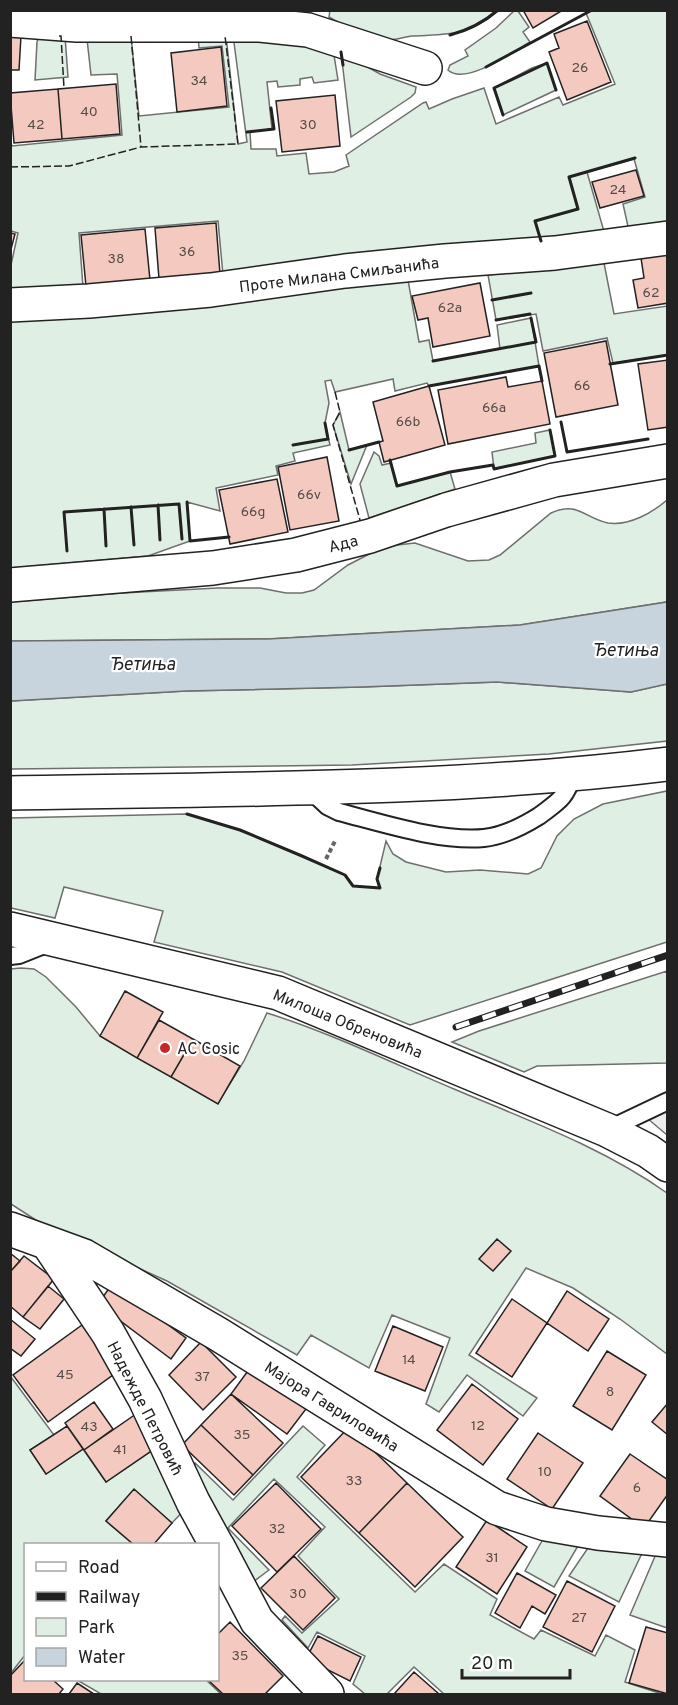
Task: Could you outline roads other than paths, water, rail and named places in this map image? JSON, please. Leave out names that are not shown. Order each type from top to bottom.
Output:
[{"type":"street","points":[[10,20],[77,25],[260,25],[308,30],[425,68]]},
{"type":"street","name":"Проте Милана Смиљанића","points":[[10,305],[88,301],[211,290],[345,271],[555,253],[668,238]]},
{"type":"street","name":"Ада","points":[[10,585],[213,568],[296,555],[370,536],[446,510],[554,480],[668,461]]},
{"type":"street","points":[[10,793],[488,781],[573,775],[668,764]]},
{"type":"street","name":"Милоша Обреновића","points":[[10,928],[278,993],[607,1130],[648,1151],[668,1165]]},
{"type":"street","name":"Мајора Гавриловића","points":[[10,1229],[84,1256],[207,1328],[497,1508],[546,1524],[598,1533],[668,1540]]},
{"type":"street","name":"Надежде Петровић","points":[[49,1245],[108,1333],[145,1399],[193,1502],[215,1543]]},
{"type":"street","name":"Надежде Петровић","points":[[219,1550],[257,1621],[327,1695]]},
{"type":"lane","points":[[308,787],[327,806],[339,812],[424,833],[461,838],[485,838],[506,833],[530,821],[557,803],[566,794],[573,775]]},
{"type":"lane","points":[[10,956],[58,939]]},
{"type":"lane","points":[[607,1130],[668,1101]]},
{"type":"water","name":"Ђетиња","points":[[667,602],[667,684],[631,692],[497,682],[186,691],[11,701],[11,641],[268,639],[520,625]]},
{"type":"railway","points":[[456,1027],[668,955]]},
{"type":"place","name":"AC Cosic","points":[[165,1048]]}]
